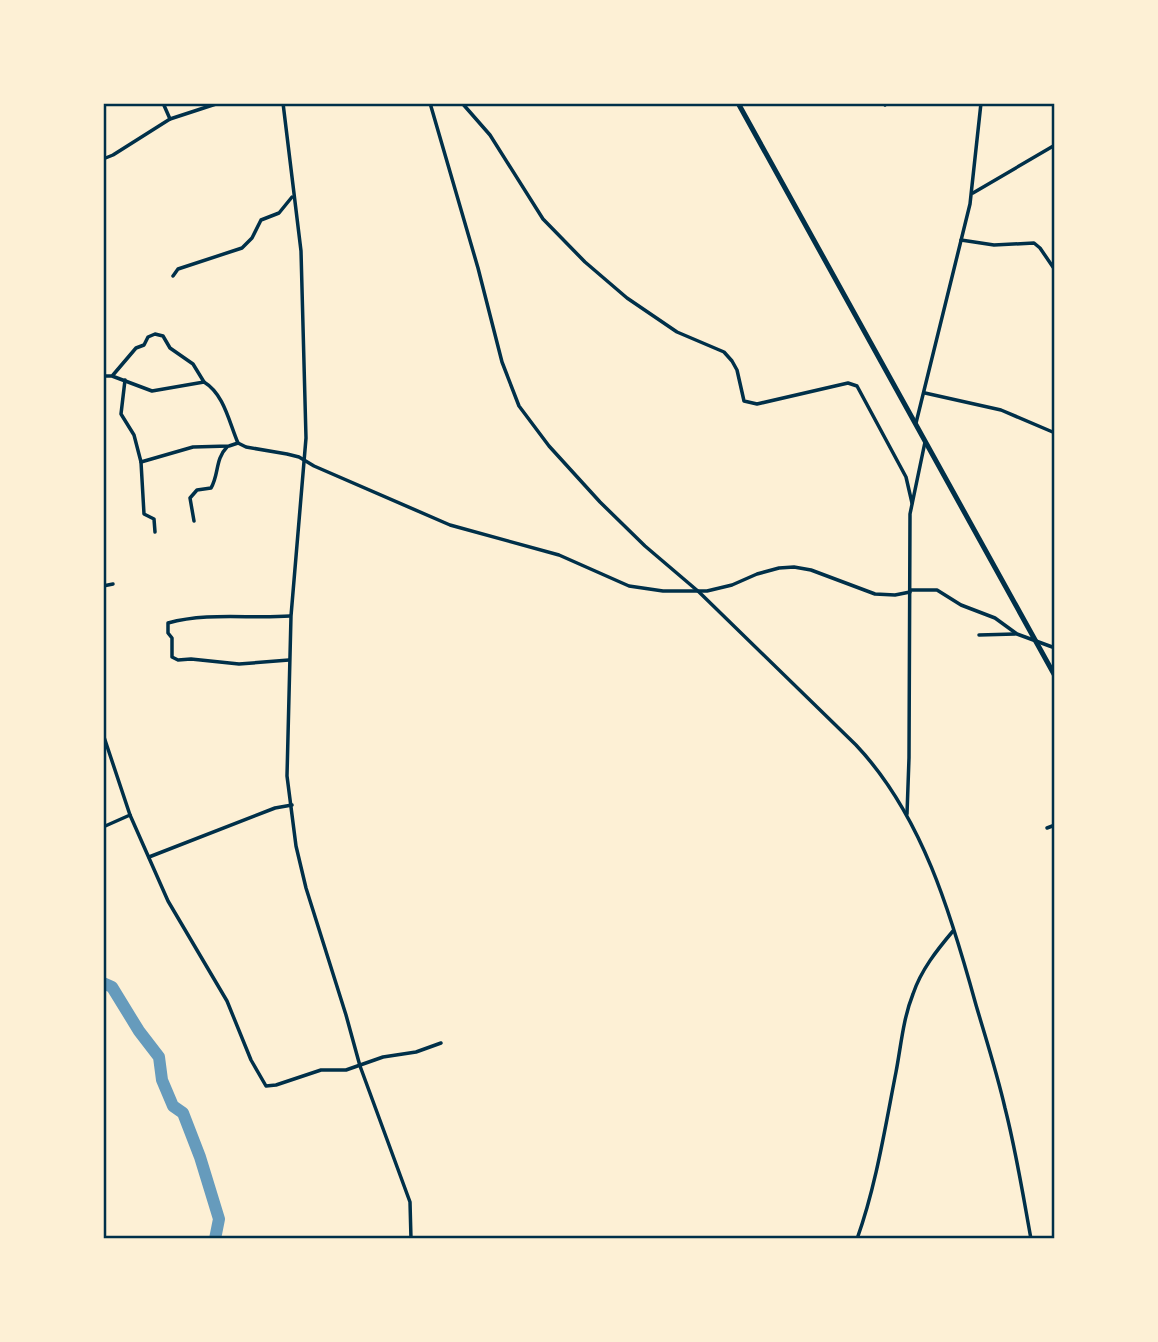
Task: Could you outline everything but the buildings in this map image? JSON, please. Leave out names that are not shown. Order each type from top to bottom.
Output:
[{"type":"main road","points":[[738,103],[1055,676]]},
{"type":"street","points":[[163,103],[170,119]]},
{"type":"street","points":[[103,159],[170,119],[219,103]]},
{"type":"street","points":[[284,103],[301,251],[305,462],[291,616],[286,762],[296,846],[306,888],[360,1066],[410,1202],[411,1239]]},
{"type":"street","points":[[430,103],[502,362],[519,406],[549,446],[600,502],[699,592],[869,759],[907,815],[954,930],[1005,1107],[1031,1239]]},
{"type":"street","points":[[463,103],[491,135],[543,219],[596,274],[627,298],[687,338],[724,352],[737,370],[744,401],[757,404],[848,383],[857,386],[906,477],[912,503]]},
{"type":"street","points":[[916,423],[972,193],[981,103]]},
{"type":"street","points":[[972,193],[1055,145]]},
{"type":"street","points":[[173,276],[178,269],[242,247],[252,238],[261,220],[279,213],[293,195]]},
{"type":"street","points":[[961,240],[994,246],[1034,243],[1055,270]]},
{"type":"street","points":[[112,376],[136,348],[144,345],[148,337],[155,334],[163,336],[170,348],[193,364],[204,382],[209,385],[224,407],[238,443],[246,447],[287,454],[450,525],[559,555],[618,583],[663,591],[699,592],[732,585],[757,574],[786,567],[811,570],[875,594],[895,595],[910,591],[937,590],[961,605],[995,618],[1017,634]]},
{"type":"street","points":[[103,376],[112,376],[152,391],[204,382]]},
{"type":"street","points":[[125,380],[121,414],[134,435],[141,462],[144,514],[154,519],[155,532]]},
{"type":"street","points":[[925,393],[1001,410],[1055,433]]},
{"type":"street","points":[[907,815],[910,514],[925,440]]},
{"type":"street","points":[[141,462],[193,447],[229,446],[238,443]]},
{"type":"street","points":[[194,521],[190,498],[197,491],[211,488],[218,460],[229,446]]},
{"type":"street","points":[[103,586],[113,584]]},
{"type":"street","points":[[289,660],[239,664],[178,660],[172,657],[172,638],[168,633],[168,623],[186,618],[291,616]]},
{"type":"street","points":[[979,635],[1017,634],[1055,648]]},
{"type":"street","points":[[103,734],[130,814],[168,901],[227,1001],[251,1060],[266,1086],[321,1070],[346,1070],[383,1057],[416,1052],[441,1043]]},
{"type":"street","points":[[149,857],[275,807],[292,805]]},
{"type":"street","points":[[103,827],[130,814]]},
{"type":"street","points":[[1047,828],[1055,825]]},
{"type":"street","points":[[857,1239],[866,1216],[899,1045],[913,994],[932,958],[954,930]]},
{"type":"waterway","points":[[103,983],[112,987],[139,1031],[159,1057],[162,1080],[173,1106],[183,1113],[200,1157],[219,1219],[215,1239]]}]
